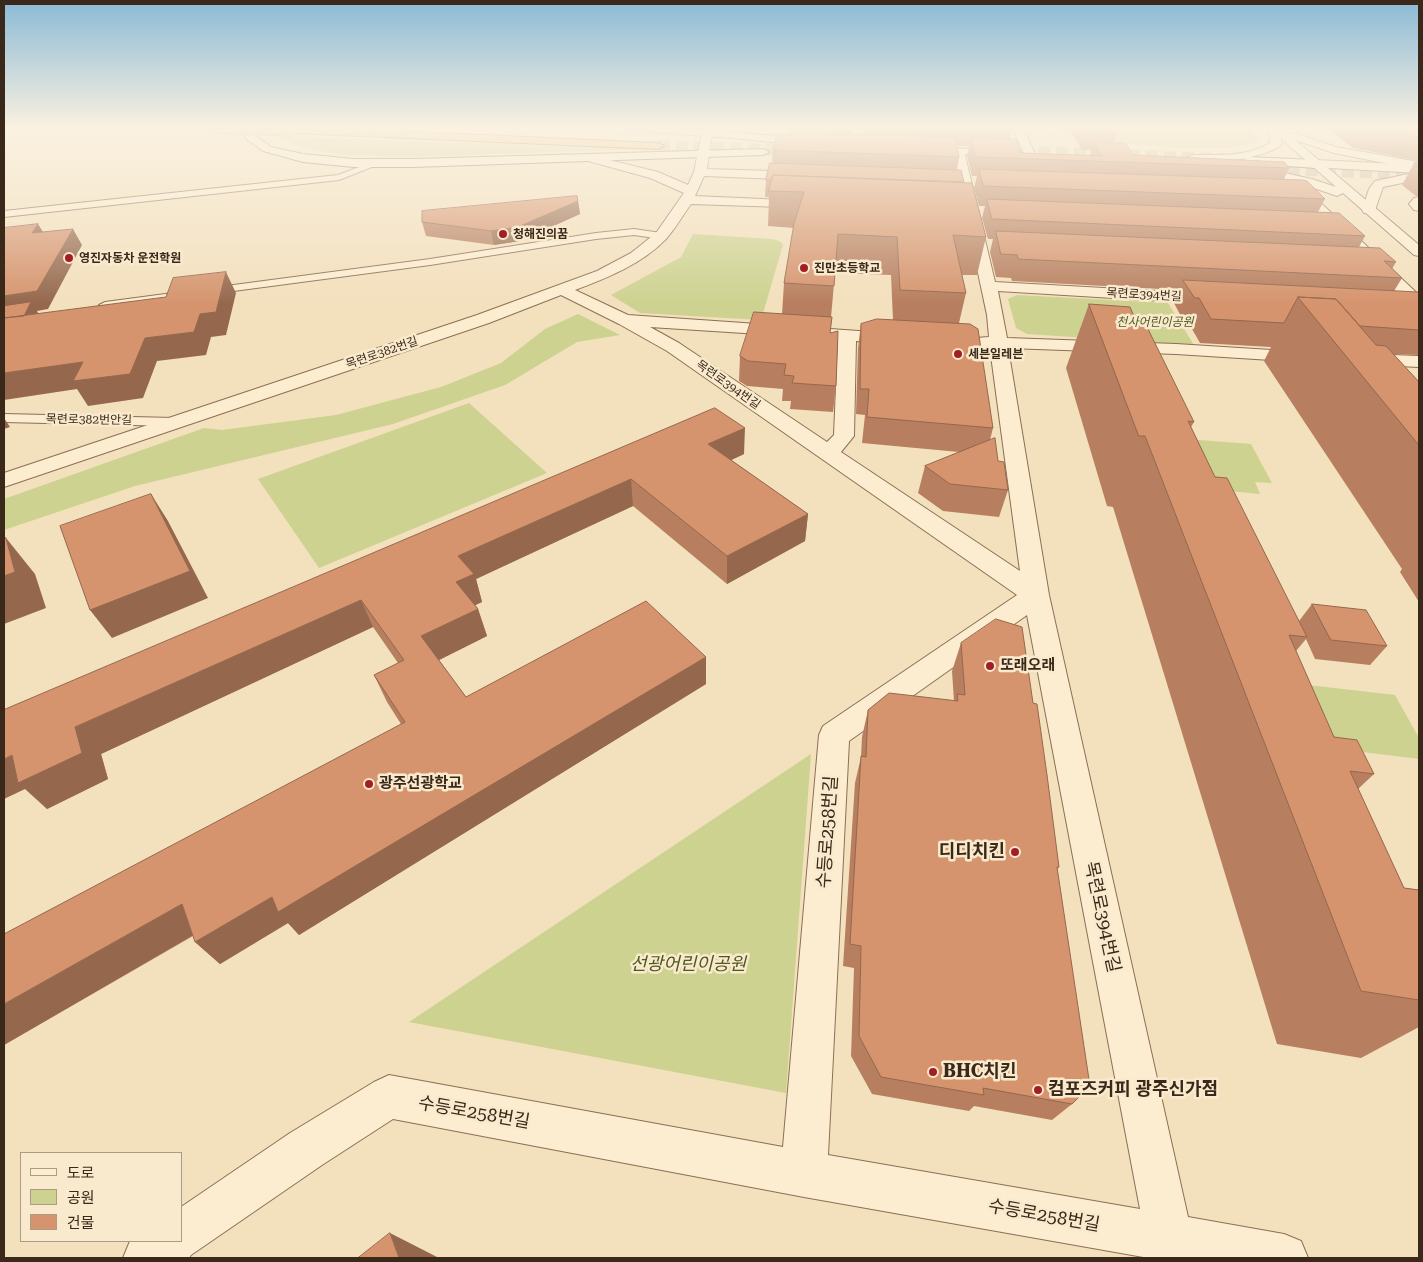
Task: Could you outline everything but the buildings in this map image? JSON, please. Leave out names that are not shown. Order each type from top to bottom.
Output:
[{"type":"street","points":[[682,186],[689,196],[819,205]]},
{"type":"street","name":"목련로382번길","points":[[4,480],[483,319],[602,274],[636,256],[661,236],[689,196],[694,186]]},
{"type":"street","name":"목련로394번길","points":[[967,186],[969,211],[989,246],[988,286],[995,315],[1036,595],[1168,1238]]},
{"type":"street","points":[[1318,186],[1343,195],[1369,210]]},
{"type":"street","points":[[1341,186],[1419,252]]},
{"type":"street","points":[[1369,210],[1377,186]]},
{"type":"street","points":[[1273,193],[1303,194],[1419,304]]},
{"type":"street","points":[[1419,201],[1416,204],[1419,207]]},
{"type":"street","points":[[1318,226],[1338,227]]},
{"type":"street","points":[[1356,263],[1376,264]]},
{"type":"street","name":"목련로394번길","points":[[988,286],[1233,300]]},
{"type":"street","name":"목련로394번길","points":[[561,289],[626,320],[673,347],[1036,595]]},
{"type":"street","points":[[1400,309],[1419,310]]},
{"type":"street","name":"목련로394번길","points":[[626,320],[914,339]]},
{"type":"street","points":[[828,454],[844,436],[847,335]]},
{"type":"street","points":[[961,342],[1176,349],[1321,358]]},
{"type":"street","points":[[1350,360],[1419,362]]},
{"type":"street","points":[[1389,362],[1408,382]]},
{"type":"street","name":"수등로258번길","points":[[804,1174],[834,735],[1036,595]]},
{"type":"street","name":"수등로258번길","points":[[182,1234],[306,1149],[389,1097],[804,1174],[1284,1258]]},
{"type":"street","points":[[147,1258],[171,1242]]},
{"type":"lane","points":[[4,214],[258,186]]},
{"type":"lane","points":[[90,307],[430,262],[596,236],[634,232],[661,236]]},
{"type":"lane","name":"목련로382번안길","points":[[4,418],[174,422]]},
{"type":"green space","points":[[693,234],[773,239],[781,242],[783,245],[761,320],[640,313],[611,295],[681,257]]},
{"type":"green space","name":"천사어린이공원","points":[[1017,295],[1168,303],[1194,345],[1027,334],[1016,328],[1008,299]]},
{"type":"green space","points":[[578,314],[620,335],[577,342],[505,385],[393,424],[135,486],[4,530],[4,499],[204,428],[222,430],[336,415],[441,387],[501,363],[545,329]]},
{"type":"green space","points":[[469,403],[547,473],[319,568],[258,479]]},
{"type":"green space","points":[[1186,439],[1251,444],[1272,483],[1255,482],[1260,494],[1208,489]]},
{"type":"green space","points":[[1308,685],[1395,695],[1419,738],[1419,759],[1338,749]]},
{"type":"green space","name":"선광어린이공원","points":[[811,754],[786,1093],[409,1022]]},
{"type":"place","name":"청해진의꿈","points":[[503,234]]},
{"type":"place","name":"영진자동차 운전학원","points":[[69,258]]},
{"type":"place","name":"진만초등학교","points":[[804,268]]},
{"type":"place","name":"세븐일레븐","points":[[958,354]]},
{"type":"place","name":"또래오래","points":[[990,666]]},
{"type":"place","name":"광주선광학교","points":[[369,784]]},
{"type":"place","name":"디디치킨","points":[[1015,852]]},
{"type":"place","name":"BHC치킨","points":[[933,1072]]},
{"type":"place","name":"컴포즈커피 광주신가점","points":[[1038,1090]]}]
